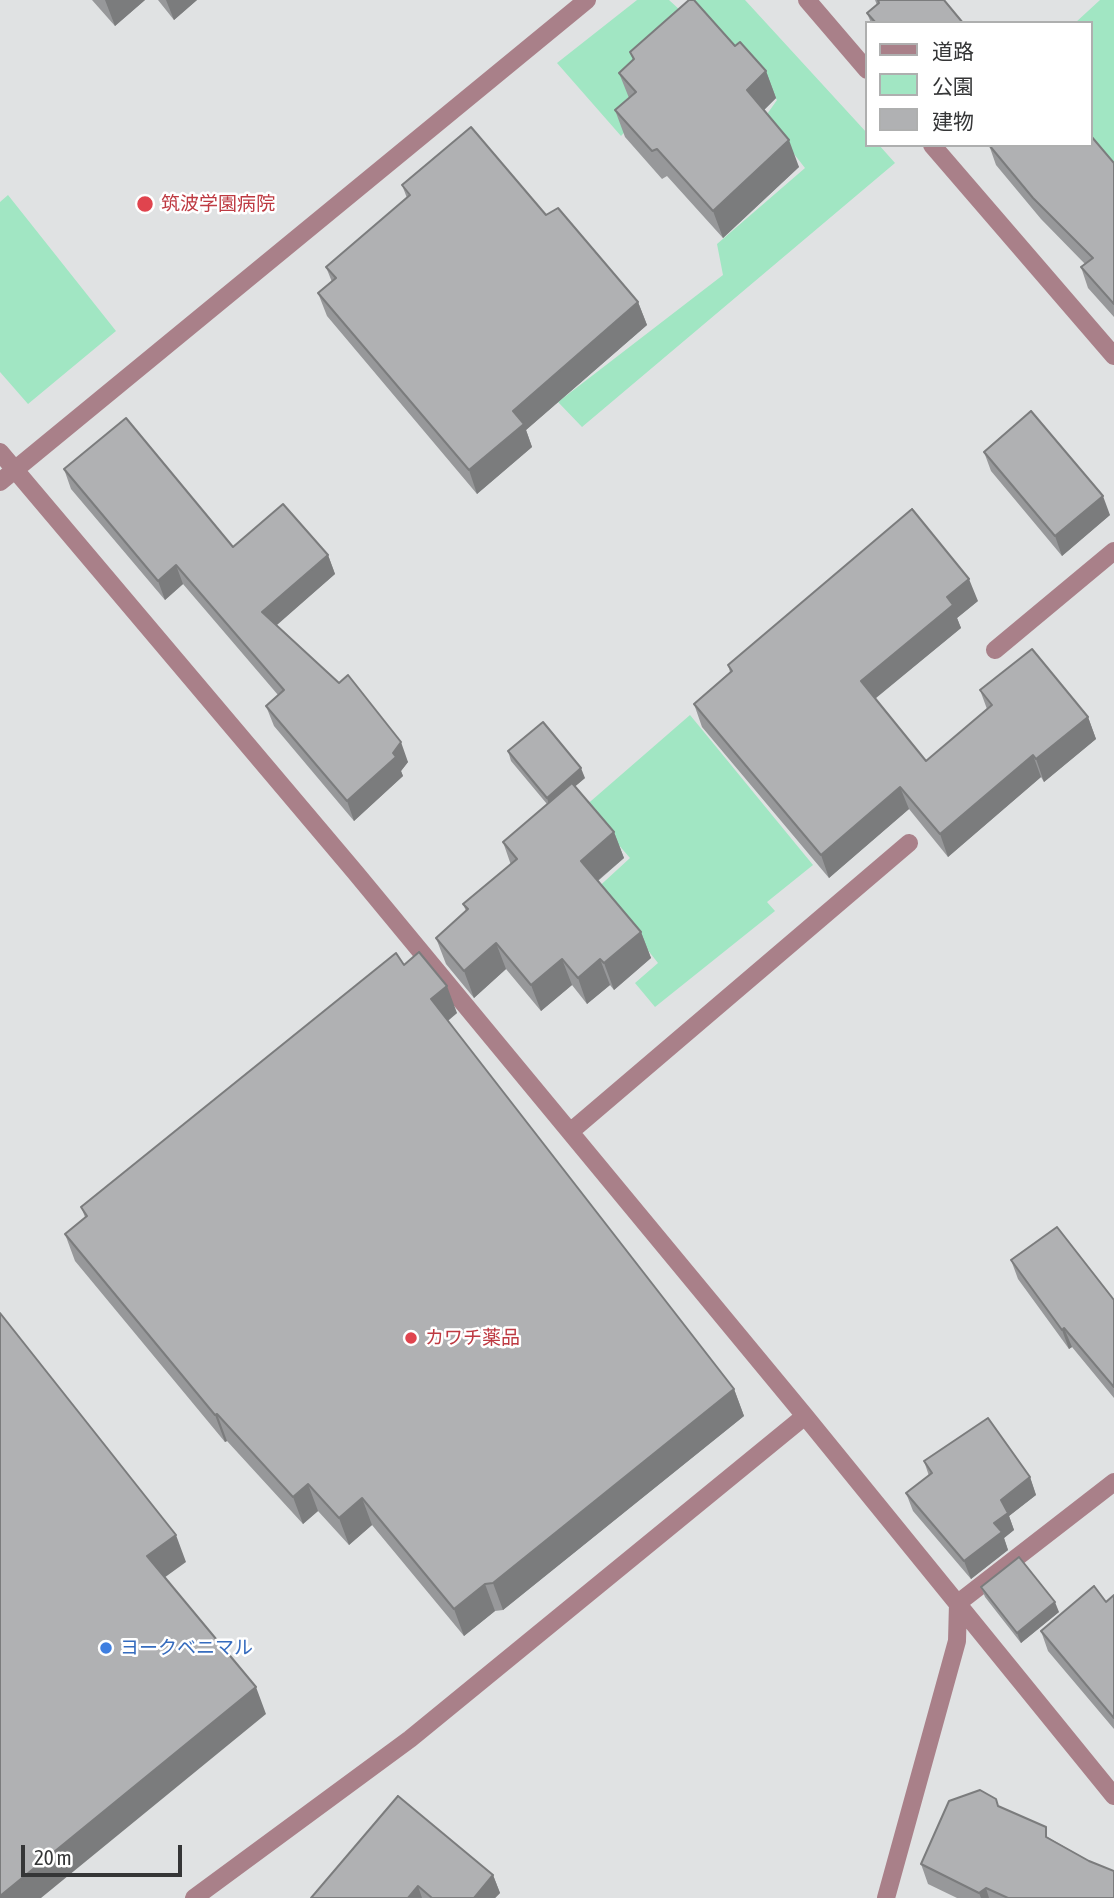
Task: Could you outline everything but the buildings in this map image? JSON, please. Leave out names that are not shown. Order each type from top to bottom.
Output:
[{"type":"street","points":[[0,482],[587,0]]},
{"type":"street","points":[[807,0],[866,69]]},
{"type":"street","points":[[934,147],[1114,356]]},
{"type":"street","points":[[0,452],[355,872],[805,1416],[1114,1796]]},
{"type":"street","points":[[995,650],[1114,551]]},
{"type":"street","points":[[570,1132],[909,843]]},
{"type":"street","points":[[194,1898],[410,1739],[805,1416]]},
{"type":"street","points":[[958,1603],[1114,1482]]},
{"type":"street","points":[[886,1898],[957,1641],[958,1603]]},
{"type":"green space","points":[[637,0],[669,0],[681,11],[695,0],[745,0],[866,132],[866,147],[881,147],[895,163],[582,427],[558,402],[723,275],[717,244],[805,168],[765,117],[777,100],[703,18],[625,101],[639,117],[621,136],[557,63]]},
{"type":"green space","points":[[1100,0],[1114,0],[1114,167],[1093,142],[1093,21],[1077,21]]},
{"type":"green space","points":[[8,195],[116,331],[28,404],[0,372],[0,202]]},
{"type":"green space","points":[[690,715],[813,865],[767,902],[775,911],[655,1007],[635,983],[658,963],[624,920],[593,892],[630,858],[598,821],[576,814]]},
{"type":"place","name":"筑波学園病院","points":[[145,204]]},
{"type":"place","name":"カワチ薬品","points":[[411,1338]]},
{"type":"place","name":"ヨークベニマル","points":[[106,1648]]}]
